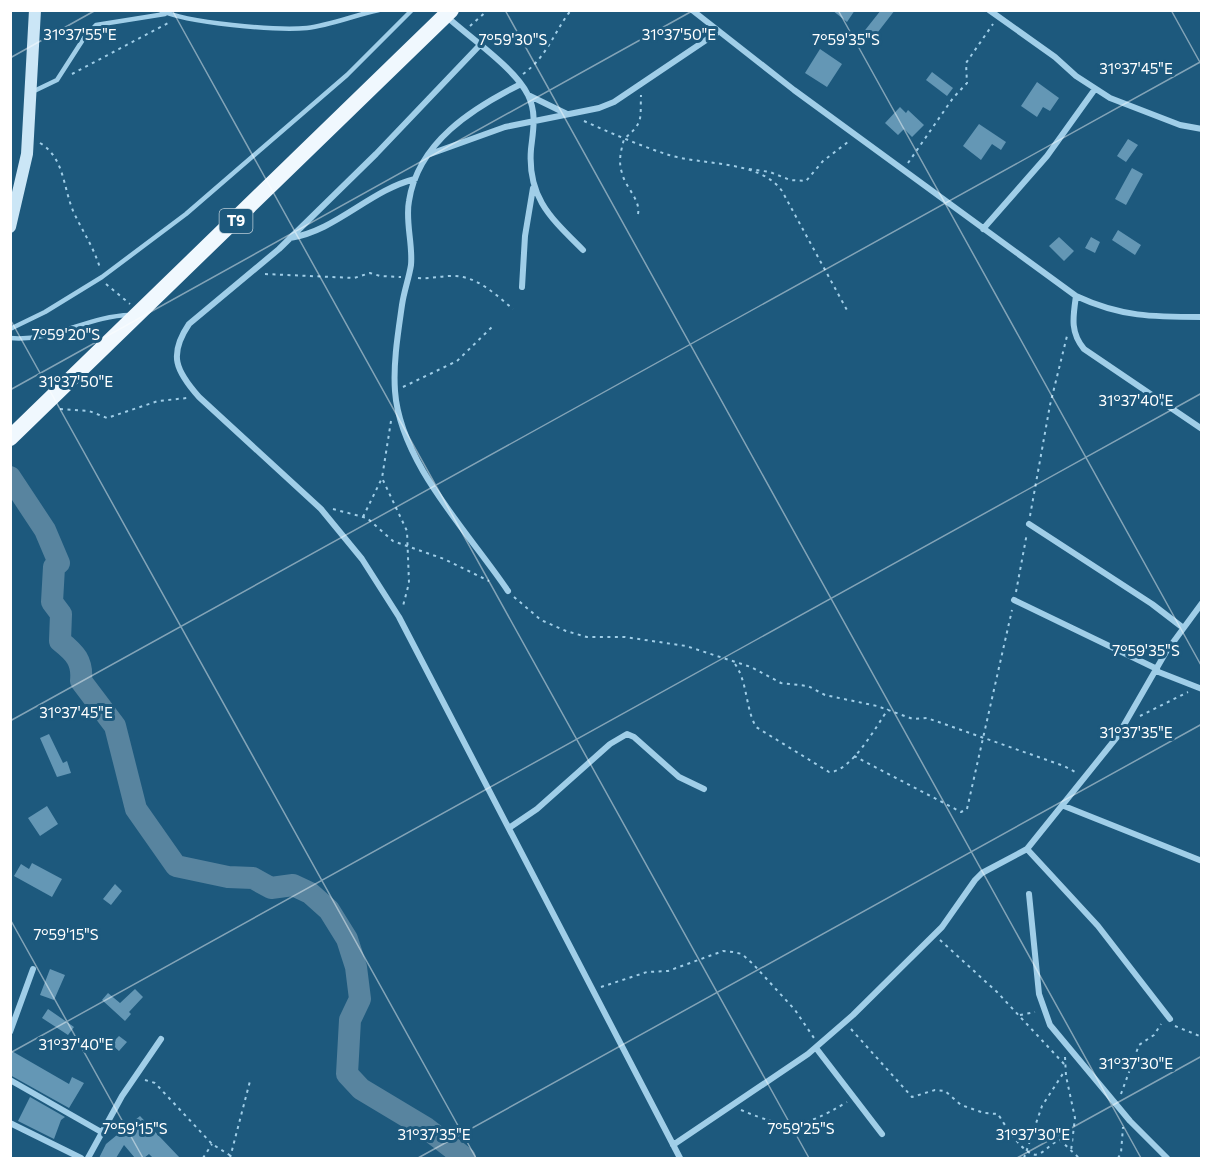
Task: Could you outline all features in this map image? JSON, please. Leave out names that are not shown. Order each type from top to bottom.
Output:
[{"type":"highway","name":"T9","points":[[15,434],[448,13]]},
{"type":"main road","points":[[10,227],[29,137],[35,10]]},
{"type":"street","points":[[692,10],[903,171],[1076,296],[1104,309],[1134,315],[1202,317]]},
{"type":"street","points":[[989,10],[1095,88],[1145,113],[1180,125],[1202,129]]},
{"type":"street","points":[[448,13],[463,32],[516,78],[528,94],[534,122],[531,153],[533,188],[525,236],[522,287]]},
{"type":"street","points":[[429,155],[494,130],[599,108],[718,32]]},
{"type":"street","points":[[479,46],[376,154],[290,238],[196,317],[180,337],[177,365],[184,380],[199,397],[321,509],[362,559],[399,617],[509,828],[531,876],[680,1158]]},
{"type":"street","points":[[508,591],[431,484],[413,450],[398,408],[395,391],[396,349],[411,252],[408,204],[415,178],[448,130],[489,100],[521,84]]},
{"type":"street","points":[[984,229],[1047,156],[1095,88]]},
{"type":"street","points":[[528,94],[567,115]]},
{"type":"street","points":[[290,238],[315,232],[398,183],[415,178]]},
{"type":"street","points":[[533,188],[554,221],[583,250]]},
{"type":"street","points":[[1076,296],[1072,325],[1076,338],[1084,349],[1202,429]]},
{"type":"street","points":[[1029,524],[1152,604],[1182,627]]},
{"type":"street","points":[[1014,600],[1199,689]]},
{"type":"street","points":[[673,1145],[734,1107],[818,1046],[845,1023],[934,934],[982,873],[1027,849],[1064,806],[1128,721],[1182,627],[1202,603]]},
{"type":"street","points":[[509,828],[537,809],[610,744],[627,734],[634,737],[679,777],[704,789]]},
{"type":"street","points":[[1064,806],[1202,861]]},
{"type":"street","points":[[1027,849],[1098,926],[1169,1017]]},
{"type":"street","points":[[1029,894],[1033,918],[1035,972],[1044,1011],[1065,1045],[1125,1115],[1167,1158]]},
{"type":"street","points":[[10,1032],[33,969]]},
{"type":"street","points":[[88,1158],[132,1080],[161,1039]]},
{"type":"street","points":[[818,1046],[882,1134]]},
{"type":"street","points":[[10,1080],[103,1133]]},
{"type":"street","points":[[10,1123],[81,1158]]},
{"type":"lane","points":[[160,10],[167,14]]},
{"type":"lane","points":[[32,92],[57,80],[84,38],[96,25],[167,14],[287,29],[310,27],[379,10]]},
{"type":"lane","points":[[10,329],[45,312],[102,277],[186,214],[236,168],[306,112],[412,10]]},
{"type":"lane","points":[[10,338],[34,339],[52,336],[104,317],[141,313]]},
{"type":"path","points":[[463,32],[488,10]]},
{"type":"path","points":[[516,78],[542,59],[553,36],[572,10]]},
{"type":"path","points":[[57,80],[102,60],[181,16]]},
{"type":"path","points":[[903,171],[953,98],[967,83],[966,63],[997,16]]},
{"type":"path","points":[[638,214],[639,206],[619,160],[624,139],[635,132],[642,122],[641,83]]},
{"type":"path","points":[[567,115],[624,139],[685,160],[735,165],[771,180],[782,191],[848,312]]},
{"type":"path","points":[[745,169],[770,172],[790,180],[806,181],[829,156],[858,136]]},
{"type":"path","points":[[29,137],[49,148],[56,160],[65,180],[70,203],[91,244],[102,277],[118,296],[141,313]]},
{"type":"path","points":[[248,273],[354,279],[370,273],[380,276],[430,279],[454,275],[473,280],[513,309]]},
{"type":"path","points":[[395,391],[457,361],[493,326]]},
{"type":"path","points":[[42,408],[89,411],[107,418],[158,401],[199,397]]},
{"type":"path","points":[[363,517],[382,478],[388,431],[398,408]]},
{"type":"path","points":[[382,478],[406,526],[409,583],[399,617]]},
{"type":"path","points":[[321,509],[334,509],[363,517],[389,538],[444,559],[508,591],[541,620],[566,631],[587,637],[625,637],[675,644],[760,670],[781,683],[808,686],[825,695],[888,709],[912,719],[927,718],[1064,766],[1083,778]]},
{"type":"path","points":[[735,664],[741,673],[750,714],[763,733],[788,745],[829,771],[842,768],[854,756],[888,709]]},
{"type":"path","points":[[1128,721],[1199,689]]},
{"type":"path","points":[[854,756],[961,812],[967,809],[985,740]]},
{"type":"path","points":[[934,934],[1020,1015],[1065,1065]]},
{"type":"path","points":[[593,990],[622,978],[647,972],[668,971],[723,951],[742,954],[795,1010],[818,1046]]},
{"type":"path","points":[[1020,1015],[1044,1011]]},
{"type":"path","points":[[1115,1101],[1123,1092],[1139,1045],[1154,1035],[1169,1017],[1176,1026],[1202,1037]]},
{"type":"path","points":[[845,1023],[912,1097],[935,1090],[945,1091],[962,1105],[984,1113],[996,1113],[1020,1144],[1028,1150],[1040,1154],[1060,1140],[1079,1158]]},
{"type":"path","points":[[1065,1045],[1065,1065],[1075,1118],[1071,1151]]},
{"type":"path","points":[[1024,1158],[1042,1106],[1066,1070]]},
{"type":"path","points":[[132,1080],[152,1081],[212,1144],[231,1157],[250,1081]]},
{"type":"path","points":[[734,1107],[777,1124],[791,1125],[819,1118],[855,1097]]},
{"type":"path","points":[[1118,1158],[1121,1153],[1125,1115]]},
{"type":"path","points":[[203,1158],[212,1144]]},
{"type":"building","points":[[832,10],[855,10],[847,22]]},
{"type":"building","points":[[881,10],[895,10],[871,41],[862,34]]},
{"type":"building","points":[[820,49],[842,64],[827,87],[805,73]]},
{"type":"building","points":[[932,72],[953,88],[947,96],[926,80]]},
{"type":"building","points":[[1037,82],[1059,98],[1050,111],[1043,107],[1037,117],[1021,106]]},
{"type":"building","points":[[900,107],[906,113],[908,110],[924,125],[912,137],[904,129],[898,135],[885,123]]},
{"type":"building","points":[[979,124],[1006,142],[1001,150],[992,144],[981,160],[963,146]]},
{"type":"building","points":[[1128,139],[1138,145],[1126,162],[1117,156]]},
{"type":"building","points":[[1132,168],[1143,174],[1126,205],[1115,199]]},
{"type":"building","points":[[1118,230],[1141,245],[1135,255],[1112,240]]},
{"type":"building","points":[[1059,237],[1074,251],[1064,261],[1049,246]]},
{"type":"building","points":[[1091,237],[1100,242],[1095,253],[1085,248]]},
{"type":"building","points":[[49,734],[63,763],[67,761],[71,773],[57,777],[40,738]]},
{"type":"building","points":[[47,806],[58,824],[40,836],[28,818]]},
{"type":"building","points":[[32,863],[62,879],[52,897],[14,876],[21,864],[29,869]]},
{"type":"building","points":[[115,884],[122,891],[111,905],[103,899]]},
{"type":"building","points":[[50,969],[65,975],[54,1000],[40,995]]},
{"type":"building","points":[[135,989],[143,997],[129,1012],[131,1014],[125,1021],[102,1000],[108,993],[120,1003]]},
{"type":"building","points":[[48,1009],[74,1027],[68,1035],[42,1018]]},
{"type":"building","points":[[119,1036],[127,1042],[119,1051],[111,1044]]},
{"type":"building","points":[[10,1050],[69,1084],[72,1077],[84,1083],[69,1108],[10,1075]]},
{"type":"building","points":[[30,1097],[65,1117],[61,1120],[54,1139],[18,1121]]},
{"type":"building","points":[[140,1116],[180,1158],[153,1158],[149,1154],[144,1158],[135,1158],[124,1145],[116,1158],[99,1158],[106,1144]]},
{"type":"waterway","points":[[10,477],[45,530],[59,563],[54,567],[52,602],[61,614],[60,641],[77,658],[81,668],[81,681],[115,726],[136,809],[176,866],[228,877],[253,878],[271,888],[293,885],[310,893],[329,910],[347,939],[356,967],[360,999],[350,1020],[347,1074],[361,1089],[426,1128],[465,1158]]}]
